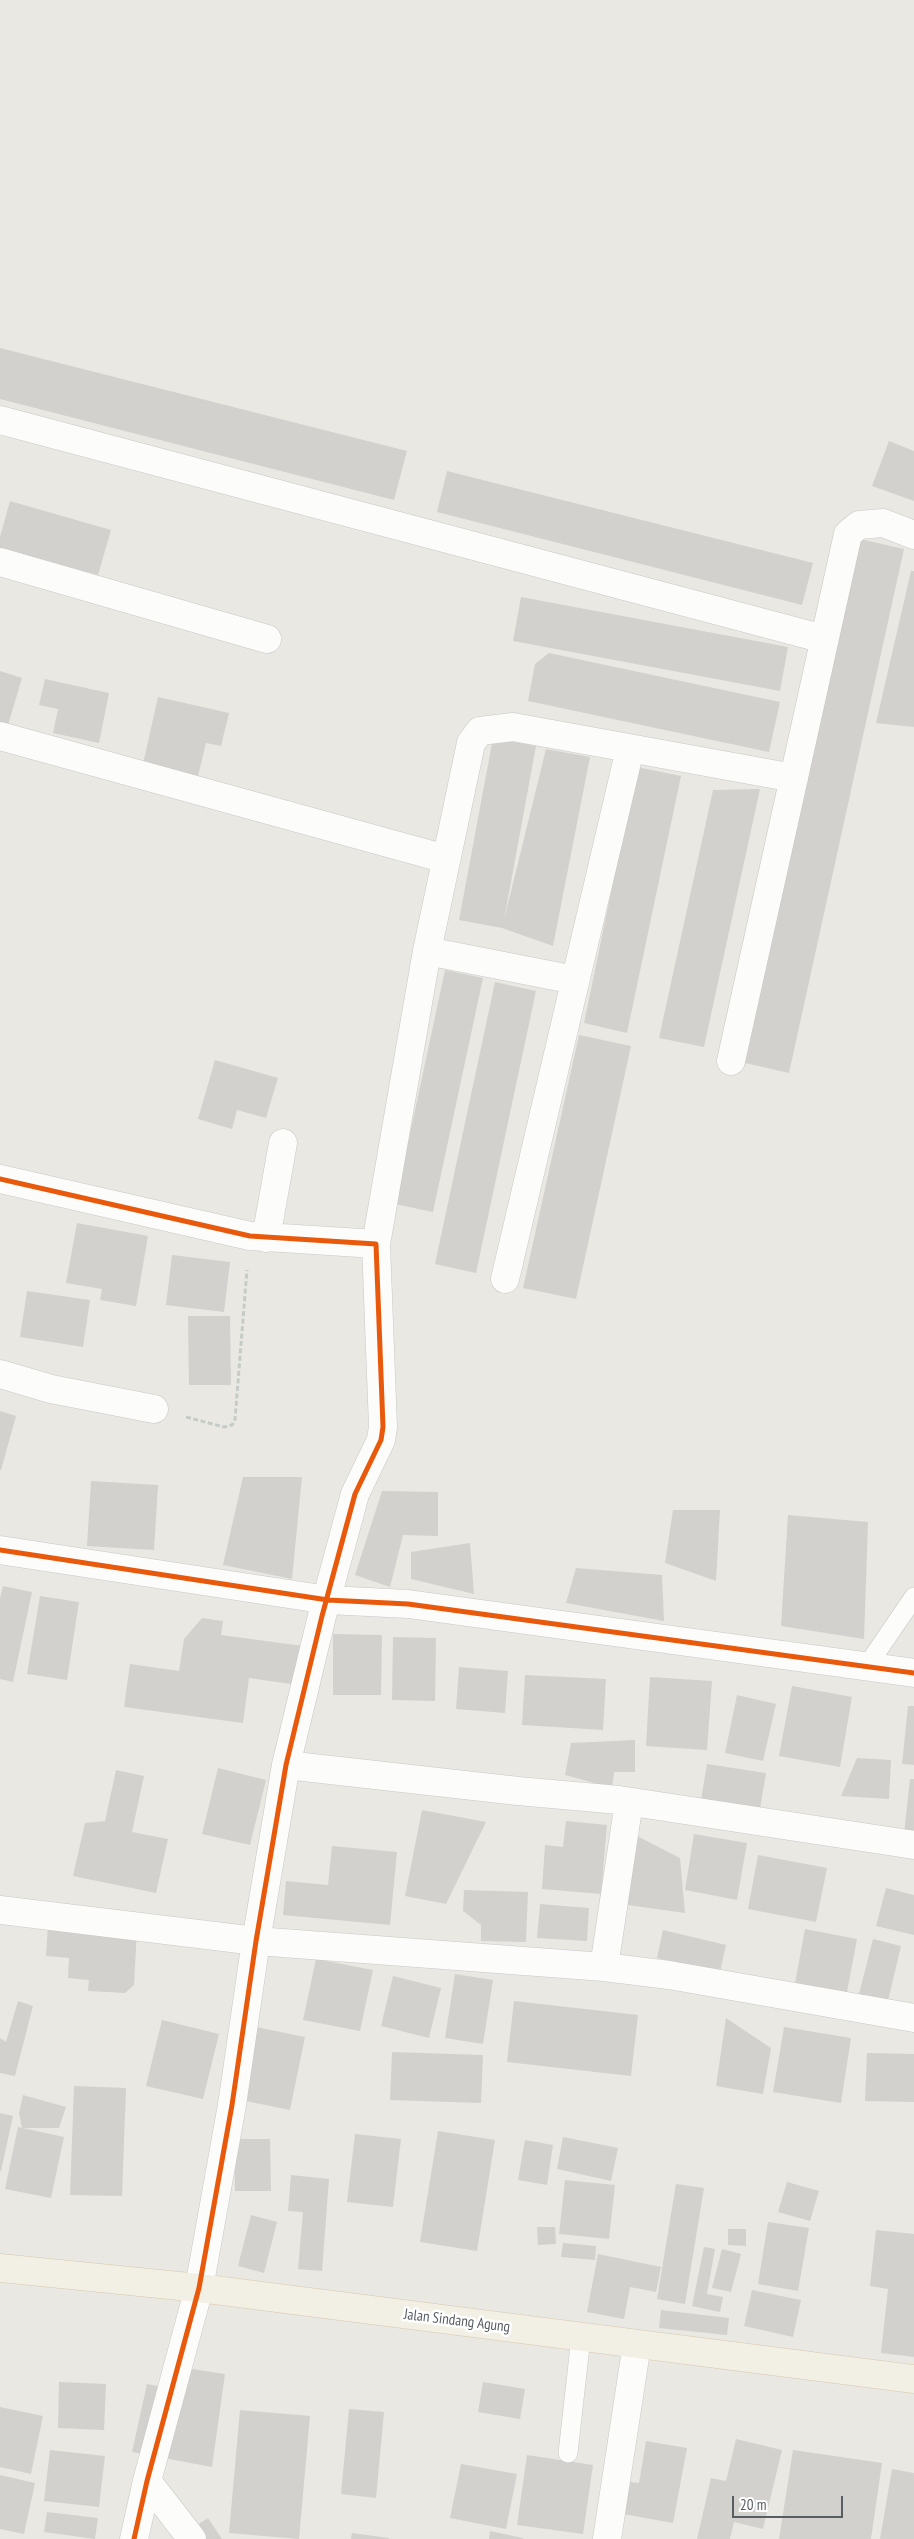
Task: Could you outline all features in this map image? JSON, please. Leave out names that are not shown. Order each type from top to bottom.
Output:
[{"type":"main road","name":"Jalan Sindang Agung","points":[[0,2268],[199,2288],[914,2379]]},
{"type":"street","points":[[0,420],[824,639]]},
{"type":"street","points":[[731,1061],[848,534],[859,525],[883,523],[914,535]]},
{"type":"street","points":[[0,562],[267,639]]},
{"type":"street","points":[[134,2539],[147,2481],[199,2288],[232,2105],[256,1942],[286,1765],[355,1494],[381,1440],[376,1244],[427,951],[471,743],[480,732],[513,726],[794,778]]},
{"type":"street","points":[[0,736],[446,859]]},
{"type":"street","points":[[505,1279],[630,749]]},
{"type":"street","points":[[427,951],[575,980]]},
{"type":"street","points":[[258,1237],[283,1144]]},
{"type":"street","points":[[0,1179],[258,1237],[376,1244]]},
{"type":"street","points":[[0,1374],[51,1388],[154,1409]]},
{"type":"street","points":[[0,1550],[328,1600],[408,1604],[914,1673]]},
{"type":"street","points":[[286,1765],[629,1802],[914,1846]]},
{"type":"street","points":[[604,1967],[629,1802]]},
{"type":"street","points":[[0,1910],[256,1942],[604,1967],[668,1975],[914,2018]]},
{"type":"street","points":[[607,2539],[636,2344]]},
{"type":"street","points":[[147,2481],[192,2539]]},
{"type":"lane","points":[[867,1666],[914,1597]]},
{"type":"lane","points":[[568,2453],[581,2337]]},
{"type":"path","points":[[154,1409],[224,1427],[232,1425],[235,1419],[258,1237]]},
{"type":"building","points":[[0,348],[407,451],[394,500],[0,399]]},
{"type":"building","points":[[889,441],[914,451],[914,501],[872,486]]},
{"type":"building","points":[[447,471],[813,563],[802,605],[437,512]]},
{"type":"building","points":[[10,501],[111,530],[98,575],[0,548],[0,537]]},
{"type":"building","points":[[860,539],[904,549],[789,1073],[745,1063]]},
{"type":"building","points":[[911,571],[914,571],[914,727],[876,723]]},
{"type":"building","points":[[521,597],[788,647],[780,691],[513,641]]},
{"type":"building","points":[[549,653],[780,702],[769,752],[528,701],[535,664]]},
{"type":"building","points":[[0,671],[22,678],[8,725],[0,723]]},
{"type":"building","points":[[45,679],[109,693],[99,743],[53,733],[58,709],[39,705]]},
{"type":"building","points":[[158,697],[229,713],[221,746],[206,743],[198,776],[143,764]]},
{"type":"building","points":[[493,738],[536,746],[504,920],[546,749],[590,757],[553,946],[502,928],[459,920]]},
{"type":"building","points":[[637,767],[681,776],[627,1033],[584,1023]]},
{"type":"building","points":[[760,789],[704,1047],[659,1038],[713,790]]},
{"type":"building","points":[[445,970],[483,978],[433,1212],[395,1204]]},
{"type":"building","points":[[495,982],[536,991],[476,1273],[435,1264]]},
{"type":"building","points":[[579,1035],[631,1046],[576,1299],[523,1288]]},
{"type":"building","points":[[215,1060],[278,1078],[266,1118],[237,1110],[232,1129],[198,1119]]},
{"type":"building","points":[[77,1223],[148,1236],[136,1306],[100,1300],[102,1289],[66,1283]]},
{"type":"building","points":[[172,1255],[230,1262],[224,1312],[166,1305]]},
{"type":"building","points":[[27,1291],[90,1300],[83,1347],[20,1337]]},
{"type":"building","points":[[188,1316],[230,1316],[231,1385],[189,1385]]},
{"type":"building","points":[[0,1411],[16,1416],[1,1470],[0,1470]]},
{"type":"building","points":[[243,1477],[302,1477],[292,1579],[223,1565]]},
{"type":"building","points":[[91,1481],[158,1485],[154,1550],[87,1546]]},
{"type":"building","points":[[382,1491],[438,1492],[438,1536],[403,1535],[390,1587],[355,1575]]},
{"type":"building","points":[[673,1510],[720,1510],[716,1581],[665,1563]]},
{"type":"building","points":[[788,1515],[868,1522],[864,1639],[781,1626]]},
{"type":"building","points":[[470,1543],[474,1594],[411,1579],[411,1552]]},
{"type":"building","points":[[576,1568],[662,1575],[664,1621],[566,1603]]},
{"type":"building","points":[[3,1586],[32,1592],[13,1682],[0,1679],[0,1598]]},
{"type":"building","points":[[40,1596],[79,1602],[67,1680],[27,1674]]},
{"type":"building","points":[[202,1618],[223,1621],[221,1635],[303,1646],[298,1685],[249,1678],[243,1723],[124,1707],[130,1664],[179,1671],[184,1639]]},
{"type":"building","points":[[333,1634],[382,1635],[381,1695],[333,1695]]},
{"type":"building","points":[[393,1637],[436,1638],[435,1701],[392,1700]]},
{"type":"building","points":[[459,1667],[508,1671],[505,1713],[456,1709]]},
{"type":"building","points":[[525,1675],[606,1679],[603,1730],[522,1725]]},
{"type":"building","points":[[650,1677],[712,1681],[707,1750],[646,1746]]},
{"type":"building","points":[[792,1686],[852,1697],[840,1767],[779,1756]]},
{"type":"building","points":[[737,1695],[776,1704],[763,1761],[725,1753]]},
{"type":"building","points":[[908,1706],[914,1706],[914,1765],[902,1764]]},
{"type":"building","points":[[635,1740],[635,1772],[614,1772],[612,1788],[565,1775],[571,1743]]},
{"type":"building","points":[[857,1758],[891,1760],[889,1799],[841,1796]]},
{"type":"building","points":[[707,1764],[766,1773],[760,1809],[701,1800]]},
{"type":"building","points":[[218,1768],[266,1780],[250,1845],[202,1834]]},
{"type":"building","points":[[116,1770],[144,1776],[132,1832],[168,1839],[156,1893],[73,1876],[85,1823],[105,1821]]},
{"type":"building","points":[[910,1779],[914,1779],[914,1835],[904,1834]]},
{"type":"building","points":[[422,1810],[486,1822],[446,1904],[405,1896]]},
{"type":"building","points":[[566,1821],[607,1825],[601,1894],[542,1889],[545,1845],[563,1847]]},
{"type":"building","points":[[694,1834],[747,1843],[737,1900],[685,1890]]},
{"type":"building","points":[[637,1836],[680,1858],[685,1913],[627,1905]]},
{"type":"building","points":[[332,1846],[397,1852],[390,1925],[283,1915],[286,1881],[328,1885]]},
{"type":"building","points":[[758,1855],[827,1868],[816,1922],[748,1909]]},
{"type":"building","points":[[886,1888],[914,1895],[914,1935],[876,1926]]},
{"type":"building","points":[[464,1890],[528,1892],[526,1942],[481,1941],[481,1925],[463,1911]]},
{"type":"building","points":[[540,1904],[589,1908],[587,1941],[537,1938]]},
{"type":"building","points":[[48,1924],[137,1929],[134,1985],[125,1993],[88,1991],[89,1980],[68,1978],[69,1958],[46,1956]]},
{"type":"building","points":[[805,1929],[857,1939],[847,1992],[795,1983]]},
{"type":"building","points":[[663,1930],[726,1945],[720,1972],[657,1958]]},
{"type":"building","points":[[873,1939],[901,1946],[888,2001],[859,1994]]},
{"type":"building","points":[[316,1959],[373,1970],[360,2031],[303,2020]]},
{"type":"building","points":[[455,1974],[493,1980],[483,2044],[445,2038]]},
{"type":"building","points":[[393,1976],[441,1988],[429,2038],[381,2026]]},
{"type":"building","points":[[18,2001],[33,2006],[15,2076],[0,2073],[0,2038],[6,2042]]},
{"type":"building","points":[[514,2001],[638,2015],[631,2076],[507,2062]]},
{"type":"building","points":[[726,2018],[771,2048],[763,2094],[716,2086]]},
{"type":"building","points":[[162,2020],[219,2034],[203,2099],[146,2086]]},
{"type":"building","points":[[256,2027],[305,2037],[290,2110],[241,2100]]},
{"type":"building","points":[[784,2027],[851,2038],[841,2103],[773,2092]]},
{"type":"building","points":[[392,2052],[483,2055],[481,2103],[390,2100]]},
{"type":"building","points":[[867,2053],[914,2054],[914,2102],[865,2101]]},
{"type":"building","points":[[74,2086],[126,2088],[122,2196],[70,2195]]},
{"type":"building","points":[[23,2095],[66,2107],[59,2128],[22,2128],[19,2113]]},
{"type":"building","points":[[0,2113],[13,2116],[1,2171],[0,2171]]},
{"type":"building","points":[[18,2127],[64,2137],[51,2198],[5,2189]]},
{"type":"building","points":[[438,2131],[495,2140],[477,2251],[420,2242]]},
{"type":"building","points":[[355,2134],[401,2139],[393,2207],[347,2202]]},
{"type":"building","points":[[563,2137],[618,2148],[611,2181],[557,2169]]},
{"type":"building","points":[[234,2139],[270,2139],[271,2191],[235,2191]]},
{"type":"building","points":[[525,2140],[553,2145],[547,2185],[518,2180]]},
{"type":"building","points":[[291,2175],[329,2179],[322,2271],[298,2269],[303,2212],[288,2211]]},
{"type":"building","points":[[565,2180],[615,2185],[609,2239],[559,2234]]},
{"type":"building","points":[[787,2182],[819,2191],[810,2221],[778,2212]]},
{"type":"building","points":[[676,2184],[704,2188],[685,2304],[657,2299]]},
{"type":"building","points":[[251,2215],[277,2222],[264,2273],[238,2266]]},
{"type":"building","points":[[768,2222],[809,2228],[798,2291],[758,2284]]},
{"type":"building","points":[[537,2227],[555,2227],[556,2244],[538,2245]]},
{"type":"building","points":[[728,2229],[746,2229],[746,2246],[728,2245]]},
{"type":"building","points":[[876,2230],[914,2234],[914,2357],[881,2353],[888,2289],[870,2286]]},
{"type":"building","points":[[563,2243],[596,2246],[595,2260],[561,2257]]},
{"type":"building","points":[[704,2247],[715,2249],[707,2294],[723,2297],[720,2312],[692,2306]]},
{"type":"building","points":[[722,2249],[741,2254],[731,2292],[712,2288]]},
{"type":"building","points":[[598,2254],[661,2267],[656,2292],[630,2287],[624,2319],[587,2312]]},
{"type":"building","points":[[752,2290],[801,2300],[793,2337],[744,2326]]},
{"type":"building","points":[[661,2310],[729,2318],[727,2335],[659,2328]]},
{"type":"building","points":[[165,2365],[225,2374],[212,2467],[132,2452],[147,2384],[162,2387]]},
{"type":"building","points":[[59,2382],[106,2384],[104,2430],[58,2428]]},
{"type":"building","points":[[483,2382],[525,2389],[520,2419],[478,2412]]},
{"type":"building","points":[[0,2407],[43,2416],[31,2474],[0,2467]]},
{"type":"building","points":[[349,2409],[384,2412],[376,2498],[341,2494]]},
{"type":"building","points":[[240,2410],[310,2416],[299,2539],[229,2533]]},
{"type":"building","points":[[736,2439],[782,2450],[763,2529],[734,2522],[730,2539],[697,2539],[711,2478],[726,2481]]},
{"type":"building","points":[[646,2441],[687,2448],[673,2523],[623,2514],[629,2482],[639,2483]]},
{"type":"building","points":[[50,2450],[105,2456],[99,2507],[44,2501]]},
{"type":"building","points":[[793,2450],[882,2463],[871,2539],[779,2539]]},
{"type":"building","points":[[527,2455],[593,2465],[583,2534],[517,2525]]},
{"type":"building","points":[[461,2464],[517,2474],[506,2529],[450,2518]]},
{"type":"building","points":[[892,2469],[914,2473],[914,2539],[880,2539]]},
{"type":"building","points":[[0,2475],[35,2483],[24,2534],[0,2529]]},
{"type":"building","points":[[47,2512],[98,2518],[95,2539],[44,2532]]},
{"type":"building","points":[[208,2518],[222,2539],[176,2539]]},
{"type":"building","points":[[490,2531],[523,2538],[523,2539],[489,2539]]},
{"type":"building","points":[[352,2533],[389,2538],[389,2539],[351,2539]]},
{"type":"cycle path","points":[[0,1179],[250,1236],[376,1244],[383,1427],[381,1440],[355,1494],[322,1616],[286,1765],[256,1941],[232,2105],[199,2288],[147,2481],[134,2539]]},
{"type":"cycle path","points":[[0,1550],[328,1600],[408,1604],[914,1673]]}]
